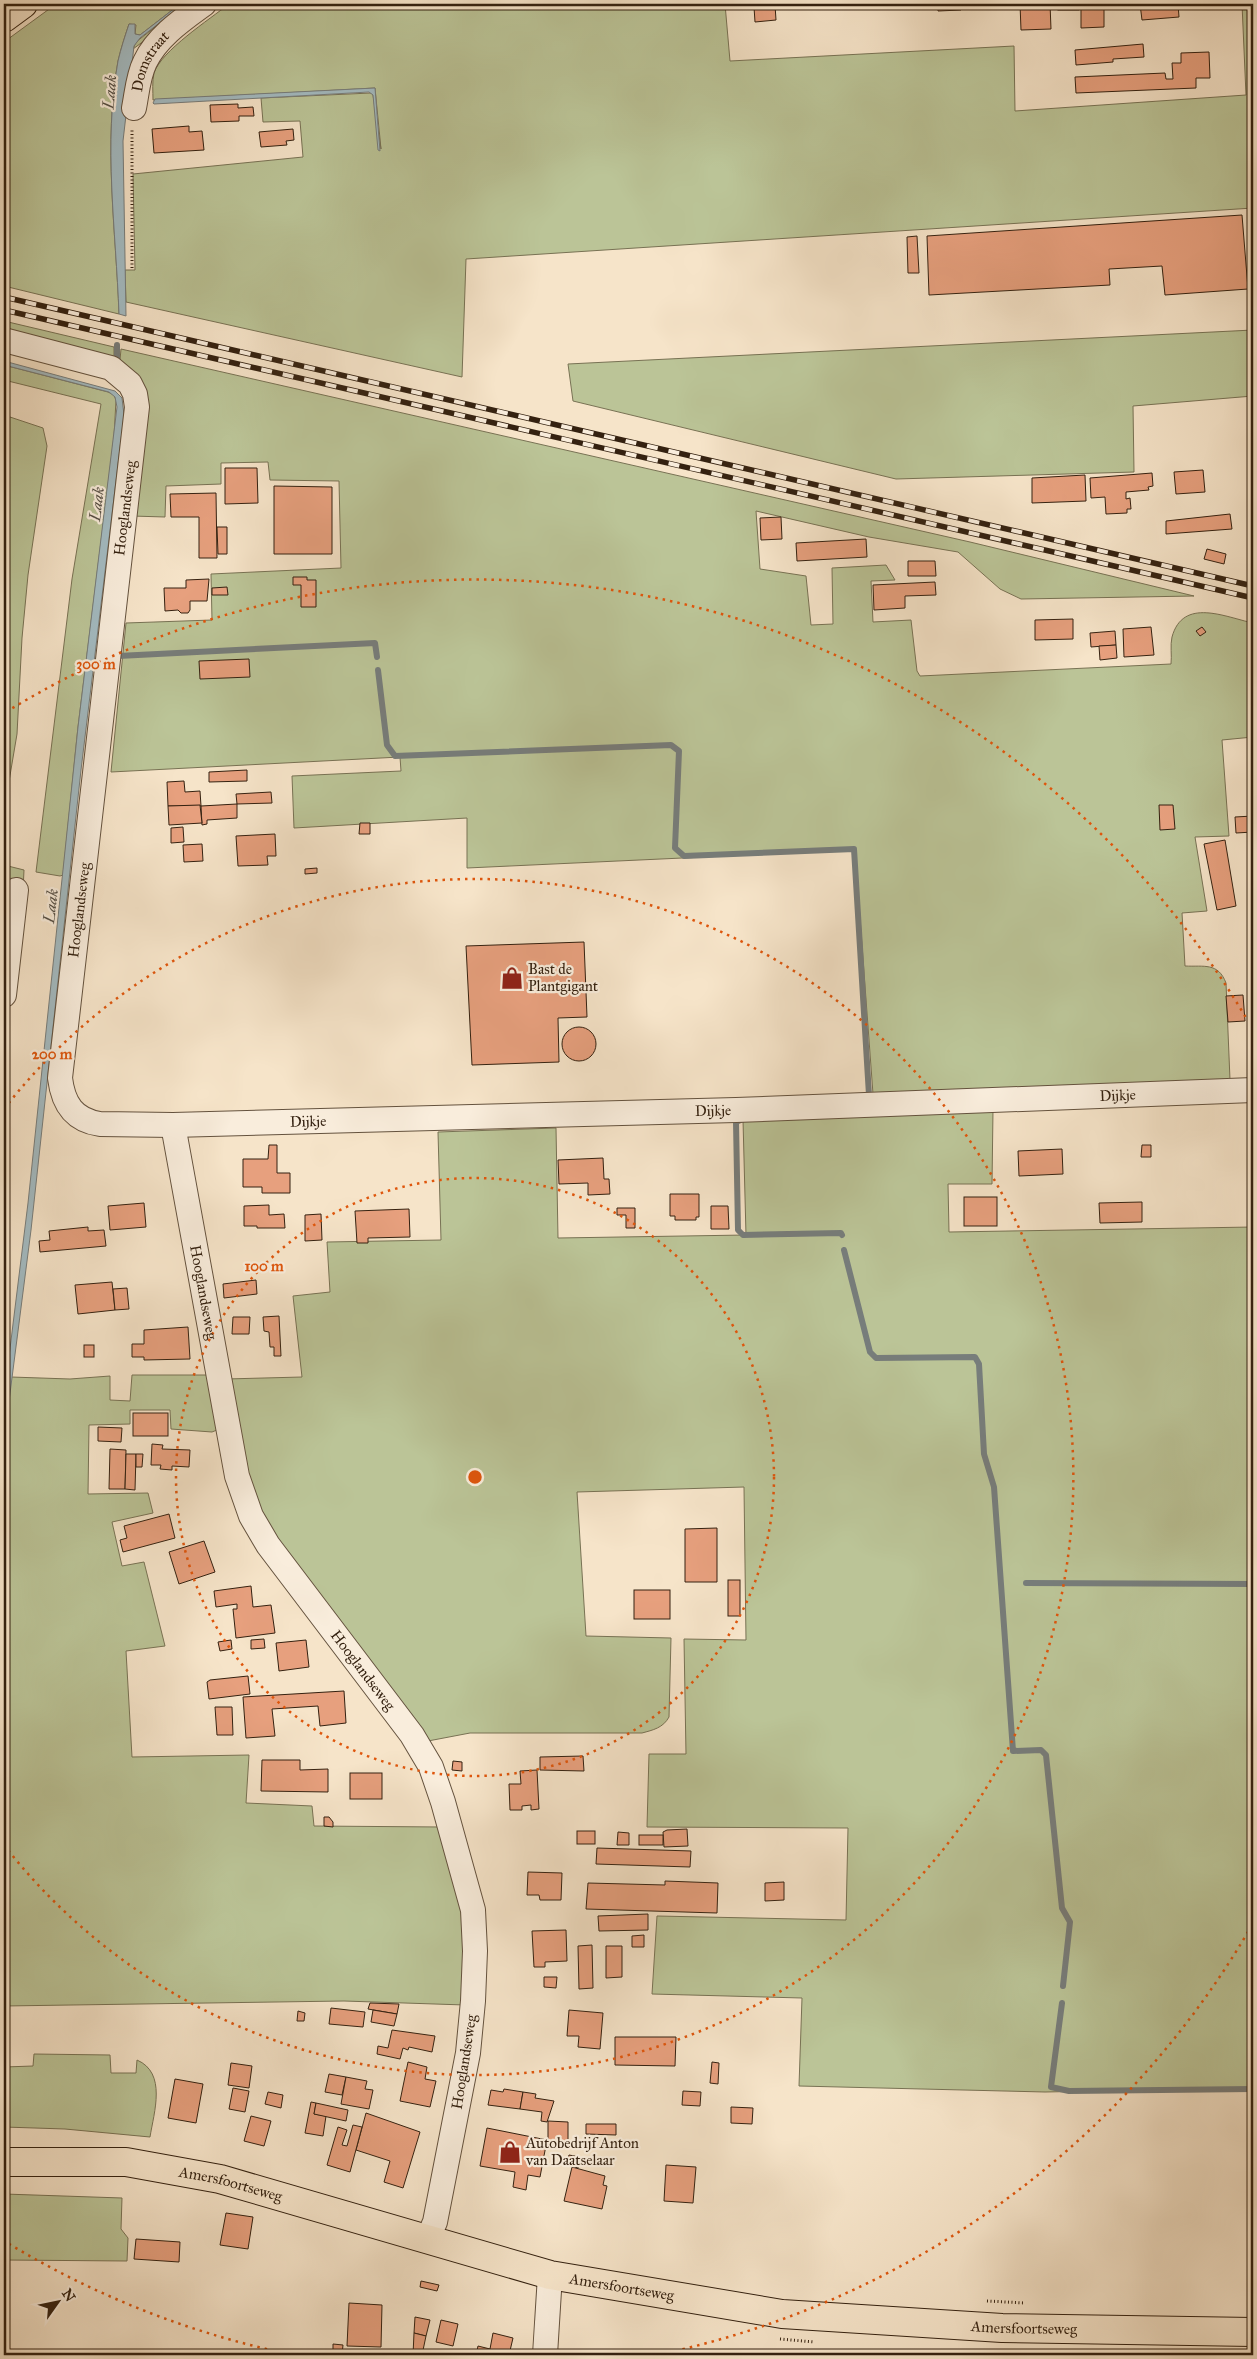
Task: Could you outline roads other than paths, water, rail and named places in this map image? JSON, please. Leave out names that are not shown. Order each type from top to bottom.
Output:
[{"type":"main road","points":[[4,18],[23,4]]},
{"type":"main road","name":"Amersfoortseweg","points":[[4,2162],[126,2162],[220,2179],[550,2275],[782,2314],[1002,2328],[1253,2332]]},
{"type":"street","name":"Domstraat","points":[[134,108],[144,63],[152,50],[178,24],[204,4]]},
{"type":"street","name":"Hooglandseweg","points":[[4,340],[102,365],[122,375],[133,389],[137,407],[60,1078],[62,1089],[69,1109],[82,1119],[100,1124],[173,1126],[229,1437],[243,1497],[251,1516],[268,1545],[412,1735],[431,1767],[473,1910],[475,1975],[468,2052],[435,2222],[427,2240]]},
{"type":"street","points":[[4,995],[16,890]]},
{"type":"street","name":"Dijkje","points":[[173,1126],[736,1110],[1253,1090]]},
{"type":"street","points":[[545,2355],[550,2275]]},
{"type":"water","points":[[180,4],[184,4],[140,38],[134,46],[123,141],[126,316],[119,314],[112,187],[111,124],[118,61],[129,24],[135,24],[135,34],[140,35]]},
{"type":"water","points":[[375,88],[380,151],[378,150],[373,95],[369,92],[153,103],[155,99]]},
{"type":"water","points":[[4,361],[115,391],[122,398],[124,415],[81,770],[31,1230],[4,1440],[4,1397],[28,1203],[78,727],[117,407],[115,397],[109,392],[4,365]]},
{"type":"waterway","name":"Laak","points":[[117,345],[117,359]]},
{"type":"waterway","points":[[118,656],[375,643],[377,657]]},
{"type":"waterway","points":[[378,670],[387,745],[395,756],[671,745],[679,751],[675,848],[684,856],[854,849],[869,1095]]},
{"type":"waterway","points":[[743,1119],[736,1122],[738,1230],[743,1235],[841,1233],[842,1235]]},
{"type":"waterway","points":[[844,1250],[870,1352],[876,1358],[975,1357],[979,1364],[984,1454],[994,1487],[1013,1751],[1041,1750],[1046,1755],[1062,1908],[1070,1922],[1063,1986]]},
{"type":"waterway","points":[[1026,1583],[1253,1584]]},
{"type":"waterway","points":[[1062,2003],[1051,2087],[1069,2091],[1253,2089]]},
{"type":"railway","points":[[4,297],[1253,586]]},
{"type":"railway","points":[[4,310],[1253,598]]},
{"type":"place","name":"Bast de Plantgigant","points":[[512,978]]},
{"type":"place","name":"Autobedrijf Anton van Daatselaar","points":[[510,2152]]}]
